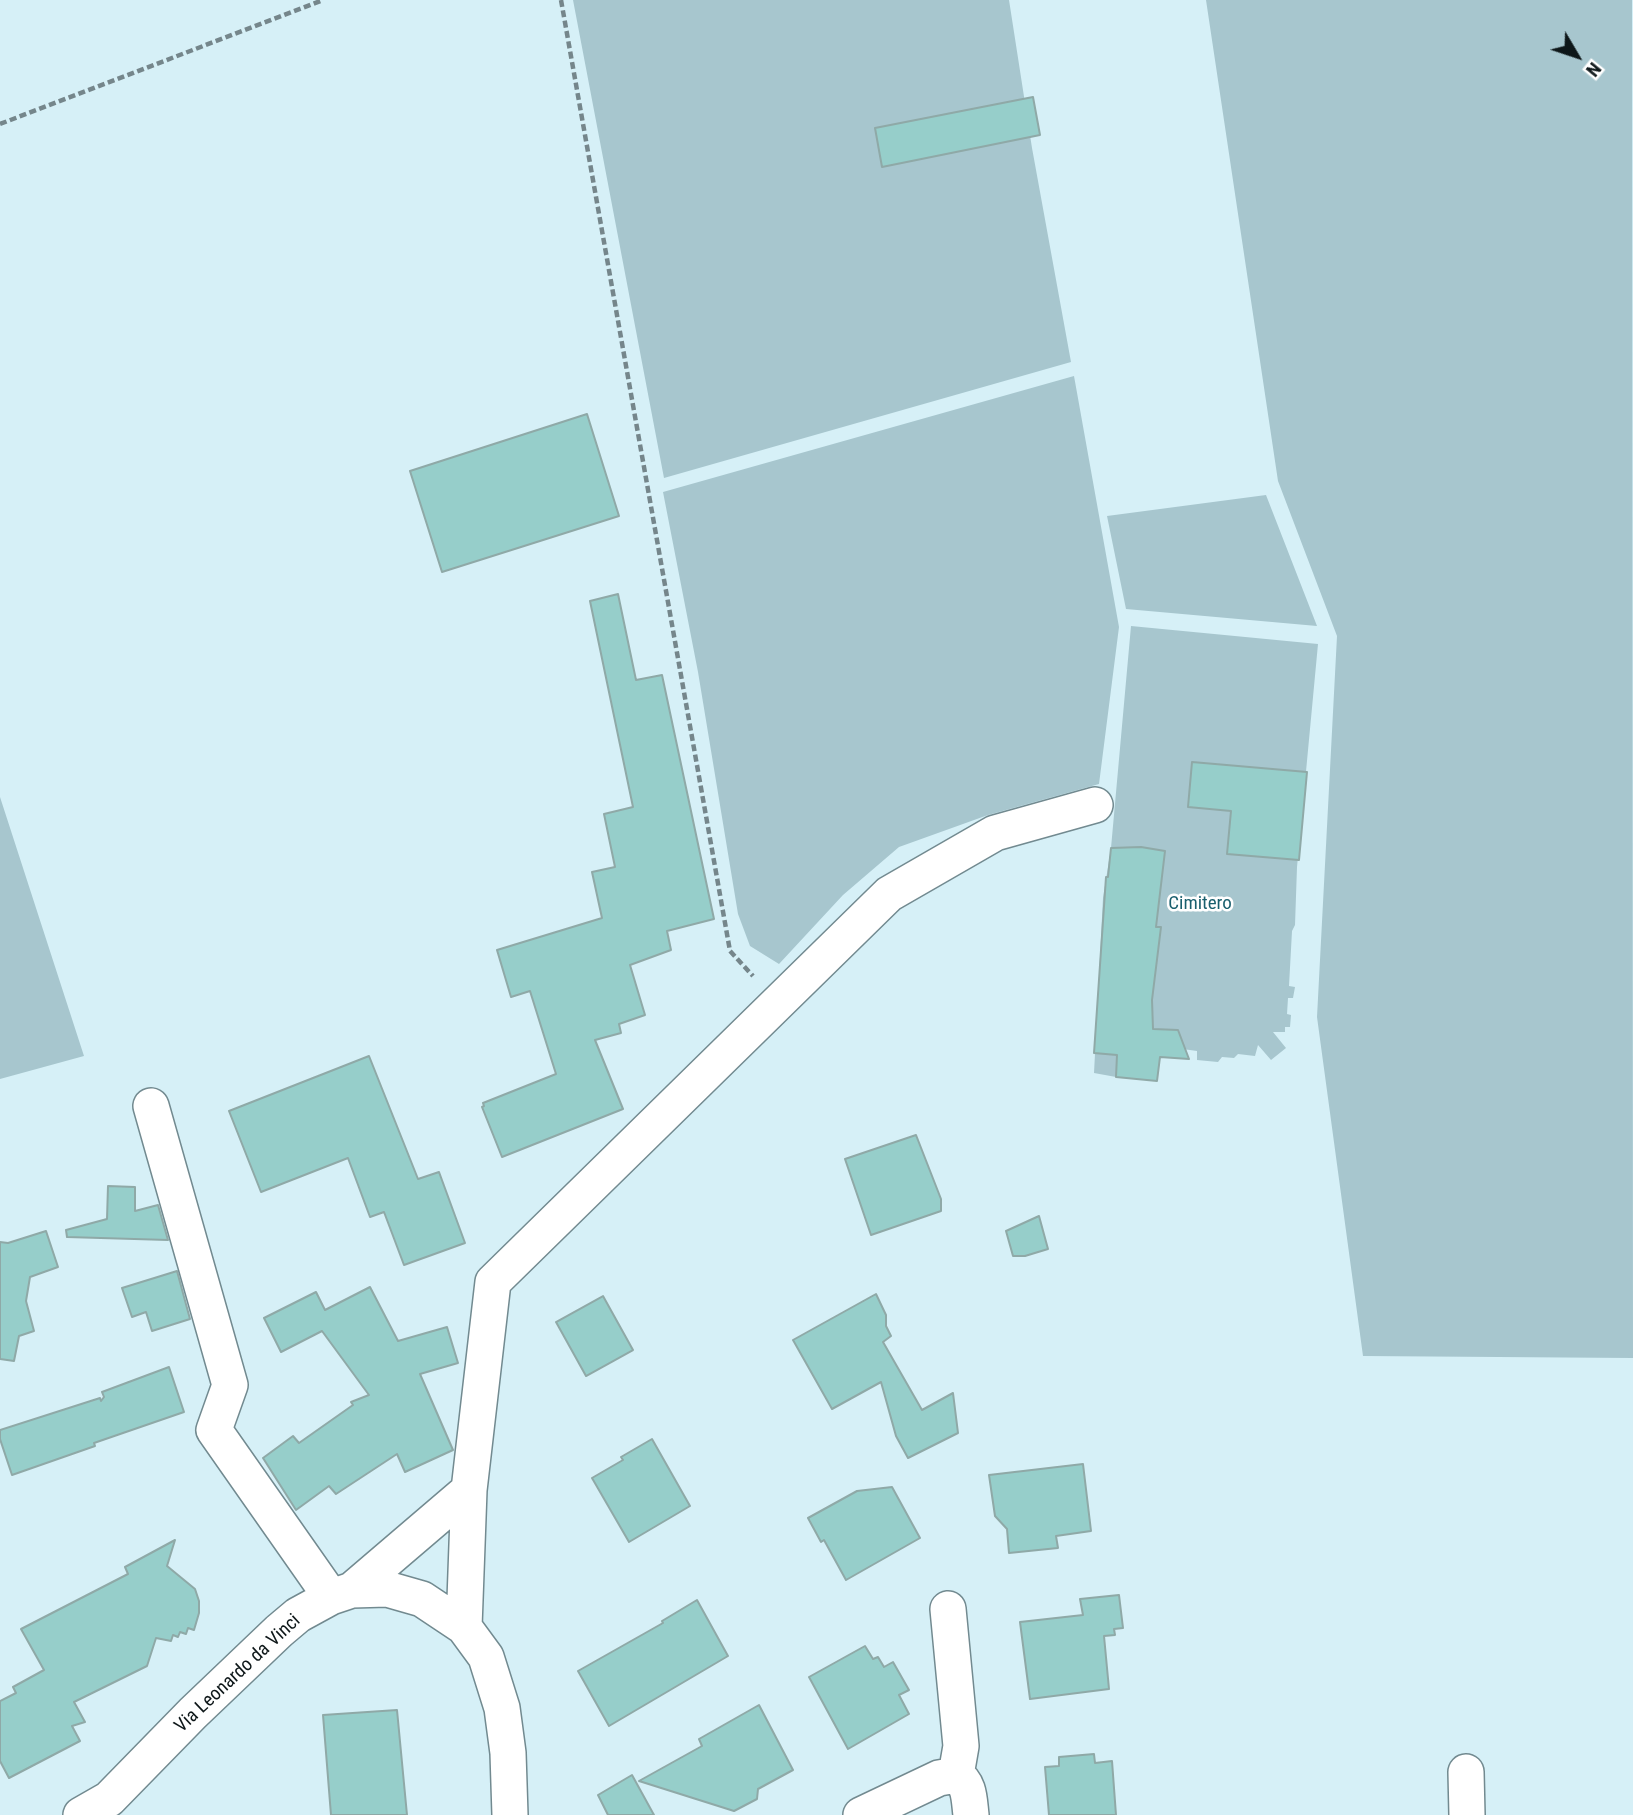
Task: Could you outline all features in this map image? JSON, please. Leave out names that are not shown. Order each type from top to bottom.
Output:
[{"type":"street","points":[[464,1627],[469,1490],[493,1282],[889,894],[995,833],[1095,805]]},
{"type":"street","points":[[151,1106],[230,1385],[214,1430],[342,1593],[469,1490]]},
{"type":"street","name":"Via Leonardo da Vinci","points":[[81,1815],[109,1799],[298,1615],[342,1593],[387,1588],[422,1599],[464,1627],[486,1657],[502,1708],[508,1753],[510,1815]]},
{"type":"street","points":[[948,1609],[961,1746],[956,1775]]},
{"type":"street","points":[[1466,1772],[1466,1815]]},
{"type":"street","points":[[861,1815],[939,1778],[956,1775],[964,1780],[969,1791],[971,1815]]},
{"type":"path","points":[[0,124],[323,0]]},
{"type":"path","points":[[561,0],[730,951],[779,1002]]},
{"type":"green space","points":[[573,0],[1009,0],[1032,148],[1071,362],[664,478]]},
{"type":"green space","points":[[1206,0],[1632,0],[1633,1358],[1363,1356],[1317,1017],[1337,636],[1278,481]]},
{"type":"green space","points":[[1074,376],[1119,627],[1099,784],[988,815],[899,847],[843,895],[779,964],[750,946],[738,914],[698,672],[663,492]]},
{"type":"green space","points":[[1266,495],[1317,626],[1126,609],[1107,516]]},
{"type":"green space","name":"Cimitero","points":[[1131,626],[1318,644],[1297,867],[1295,925],[1292,931],[1289,986],[1295,987],[1293,998],[1288,998],[1290,1027],[1285,1027],[1285,1032],[1273,1032],[1286,1048],[1271,1060],[1258,1045],[1255,1056],[1238,1054],[1234,1058],[1222,1057],[1218,1062],[1197,1060],[1197,1051],[1161,1046],[1157,1081],[1094,1073],[1103,898],[1111,848]]},
{"type":"green space","points":[[0,797],[84,1056],[0,1079]]},
{"type":"building","points":[[1033,97],[1040,135],[882,167],[875,128]]},
{"type":"building","points":[[587,414],[619,516],[442,572],[410,471]]},
{"type":"building","points":[[618,594],[636,680],[662,675],[714,919],[667,931],[671,950],[630,965],[645,1015],[619,1024],[621,1033],[595,1040],[623,1109],[502,1157],[482,1107],[483,1103],[556,1074],[530,991],[511,997],[497,950],[602,918],[592,872],[615,867],[604,814],[633,807],[590,601]]},
{"type":"building","points":[[1192,762],[1307,772],[1299,860],[1227,854],[1231,811],[1188,807]]},
{"type":"building","points":[[1141,847],[1165,851],[1156,927],[1161,927],[1152,1000],[1153,1029],[1178,1030],[1189,1059],[1160,1057],[1157,1081],[1116,1077],[1117,1055],[1094,1053],[1106,877],[1111,848]]},
{"type":"building","points":[[369,1056],[418,1179],[439,1172],[465,1243],[404,1265],[384,1212],[370,1217],[348,1158],[261,1192],[229,1111]]},
{"type":"building","points":[[916,1135],[941,1199],[941,1211],[871,1235],[845,1159]]},
{"type":"building","points":[[108,1186],[135,1187],[135,1211],[158,1205],[168,1240],[67,1237],[66,1230],[107,1219]]},
{"type":"building","points":[[1039,1216],[1048,1249],[1025,1256],[1013,1256],[1006,1231]]},
{"type":"building","points":[[46,1231],[58,1267],[30,1277],[26,1301],[34,1331],[19,1336],[14,1361],[0,1359],[0,1242],[8,1243]]},
{"type":"building","points":[[177,1271],[190,1319],[152,1331],[146,1312],[132,1317],[122,1288]]},
{"type":"building","points":[[370,1287],[398,1341],[447,1327],[458,1363],[420,1374],[453,1450],[405,1472],[397,1454],[336,1494],[329,1486],[296,1510],[263,1458],[293,1436],[299,1443],[353,1405],[351,1402],[369,1395],[322,1331],[281,1352],[264,1318],[316,1292],[325,1310]]},
{"type":"building","points":[[876,1294],[886,1315],[886,1326],[891,1336],[883,1342],[922,1410],[953,1393],[958,1433],[908,1458],[896,1436],[881,1382],[832,1409],[793,1340]]},
{"type":"building","points":[[603,1296],[633,1350],[586,1376],[556,1322]]},
{"type":"building","points":[[169,1367],[184,1412],[12,1475],[0,1439],[0,1430],[100,1398],[101,1401],[104,1397],[102,1392]]},
{"type":"building","points":[[652,1439],[690,1506],[629,1542],[592,1478]]},
{"type":"building","points":[[1083,1464],[1091,1531],[1056,1536],[1058,1548],[1009,1553],[1007,1529],[995,1516],[989,1475]]},
{"type":"building","points":[[892,1487],[920,1538],[846,1580],[824,1540],[821,1542],[808,1518],[857,1491]]},
{"type":"building","points":[[175,1540],[167,1566],[195,1589],[199,1613],[194,1630],[188,1628],[186,1634],[180,1632],[178,1637],[173,1635],[171,1641],[156,1638],[147,1666],[74,1702],[85,1722],[72,1726],[80,1741],[9,1778],[0,1761],[0,1701],[16,1693],[13,1687],[44,1670],[21,1629],[128,1574],[125,1567]]},
{"type":"building","points":[[1119,1595],[1123,1628],[1114,1629],[1115,1635],[1104,1636],[1109,1689],[1030,1699],[1020,1622],[1083,1615],[1080,1599]]},
{"type":"building","points":[[697,1600],[728,1656],[609,1726],[578,1671],[663,1623],[662,1621]]},
{"type":"building","points":[[865,1646],[873,1659],[878,1657],[884,1667],[893,1662],[909,1690],[899,1695],[909,1714],[848,1749],[809,1677]]},
{"type":"building","points":[[759,1705],[793,1770],[758,1789],[757,1799],[734,1811],[639,1781],[702,1746],[699,1739]]},
{"type":"building","points":[[397,1710],[407,1815],[331,1815],[323,1715]]},
{"type":"building","points":[[1094,1754],[1095,1763],[1112,1761],[1116,1815],[1049,1815],[1045,1767],[1059,1766],[1059,1757]]},
{"type":"building","points":[[632,1775],[654,1815],[608,1815],[598,1795]]}]
